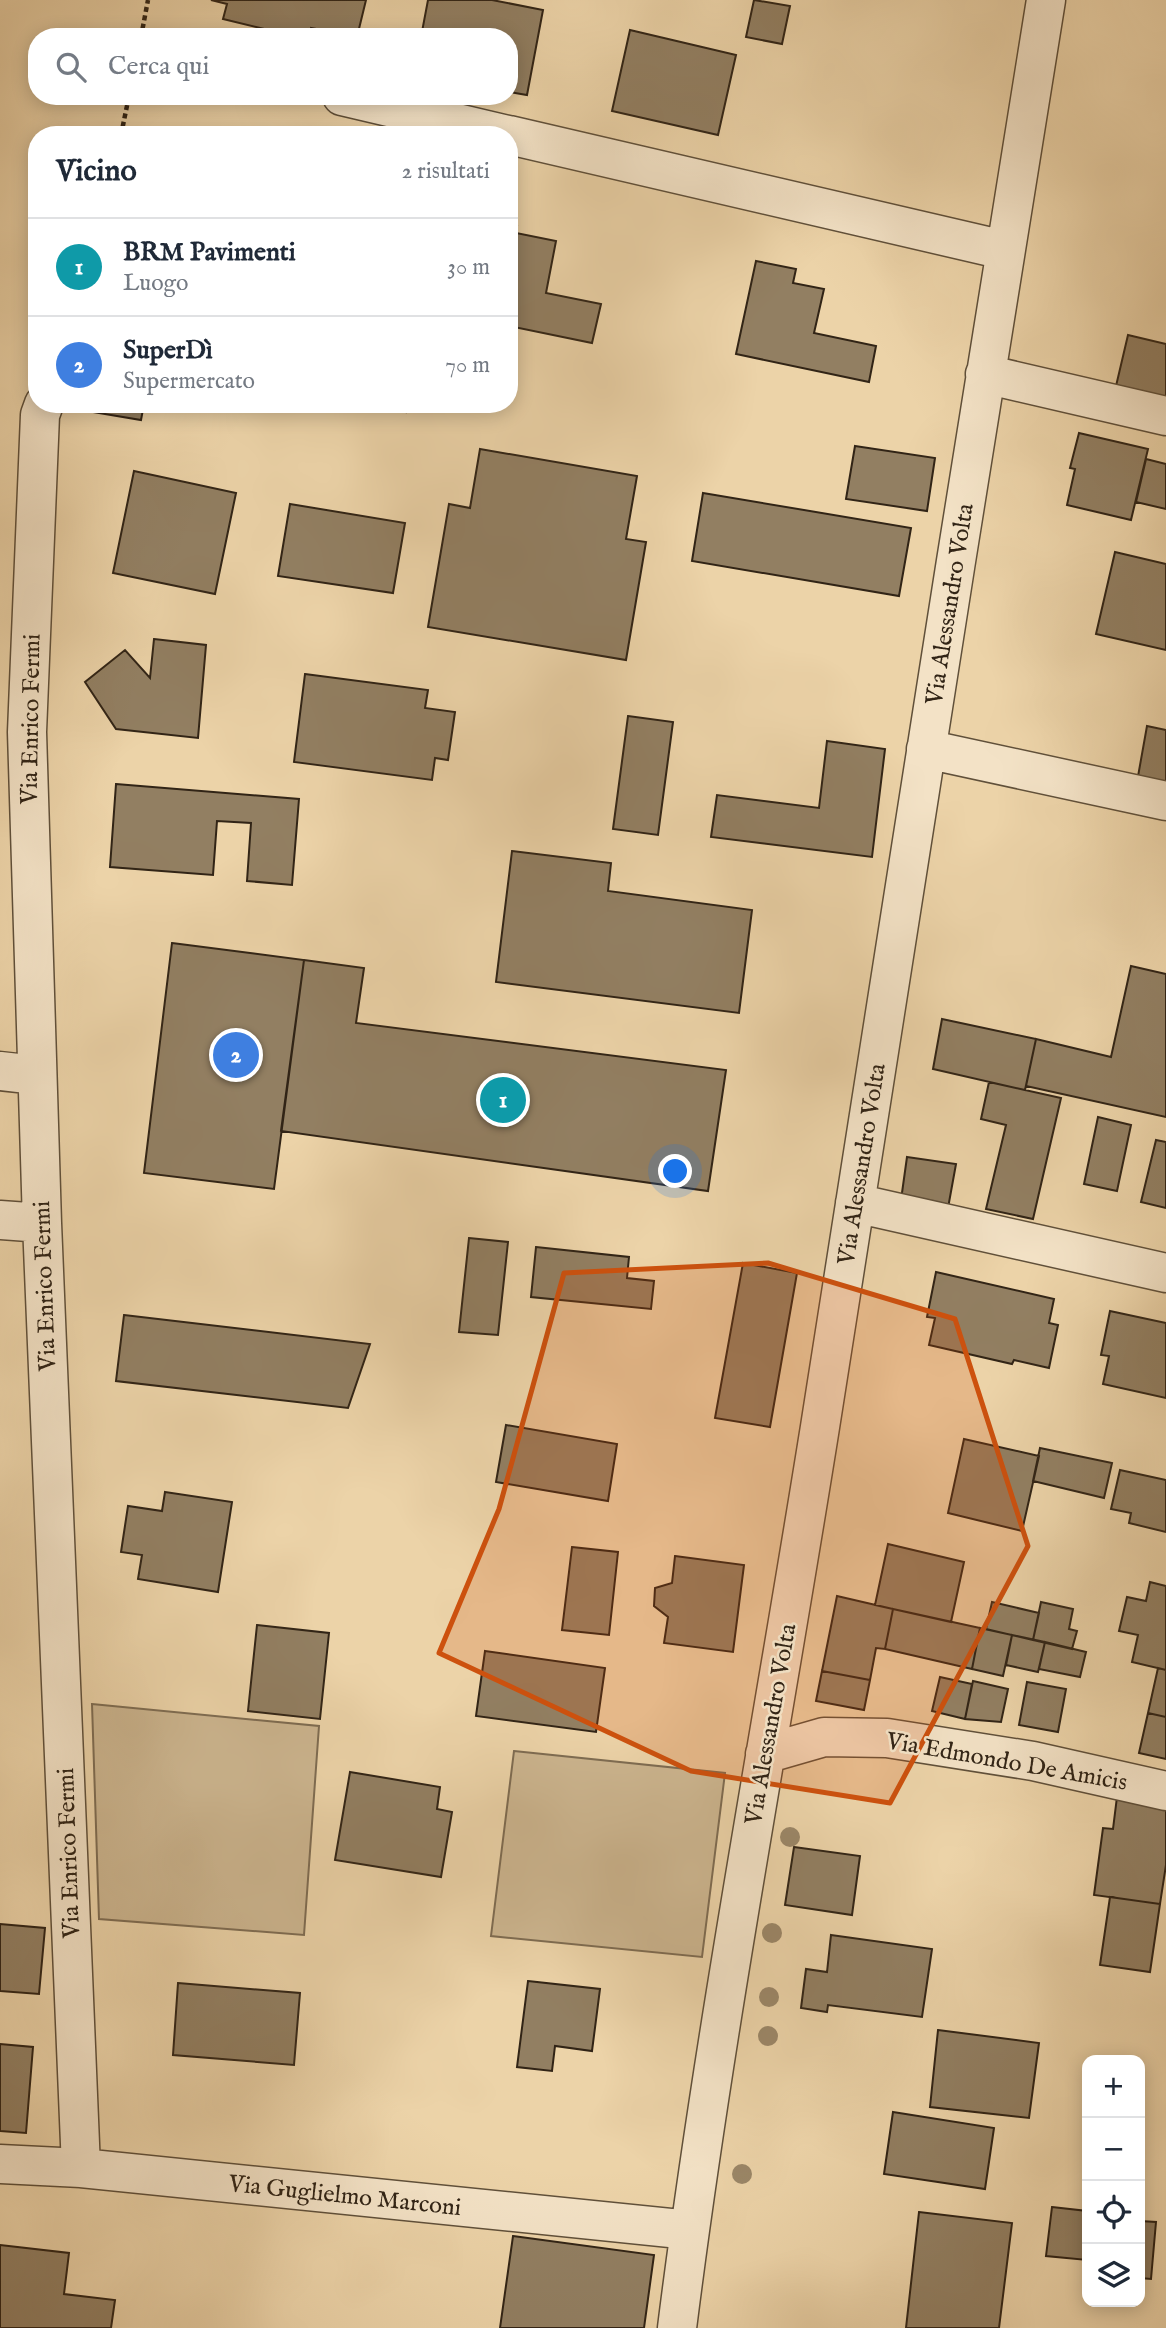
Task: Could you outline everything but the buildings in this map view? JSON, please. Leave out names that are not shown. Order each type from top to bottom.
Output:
[{"type":"street","name":"Via Alessandro Volta","points":[[677,2328],[716,2045],[819,1438],[1004,250],[1046,0]]},
{"type":"street","points":[[380,105],[470,126]]},
{"type":"street","points":[[518,137],[1004,250]]},
{"type":"street","points":[[985,374],[1166,416]]},
{"type":"street","name":"Via Enrico Fermi","points":[[41,413],[27,732],[18,1073],[42,1223],[81,2168]]},
{"type":"street","points":[[926,749],[1166,801]]},
{"type":"street","points":[[855,1203],[1166,1273]]},
{"type":"street","points":[[0,1220],[42,1223]]},
{"type":"street","name":"Via Edmondo De Amicis","points":[[765,1754],[824,1737],[887,1738],[1033,1761],[1166,1791]]},
{"type":"street","name":"Via Guglielmo Marconi","points":[[0,2164],[81,2168],[690,2230]]},
{"type":"path","points":[[143,28],[148,0]]},
{"type":"path","points":[[123,126],[127,105]]},
{"type":"highlighted area","points":[[768,1263],[955,1319],[1028,1546],[890,1803],[691,1771],[439,1653],[499,1509],[564,1273]]},
{"type":"shaded area","points":[[92,1704],[319,1726],[304,1935],[99,1919]]},
{"type":"shaded area","points":[[514,1751],[725,1773],[702,1957],[491,1936]]},
{"type":"place","name":"SuperDì","points":[[236,1055]]},
{"type":"place","name":"BRM Pavimenti","points":[[503,1100]]}]
